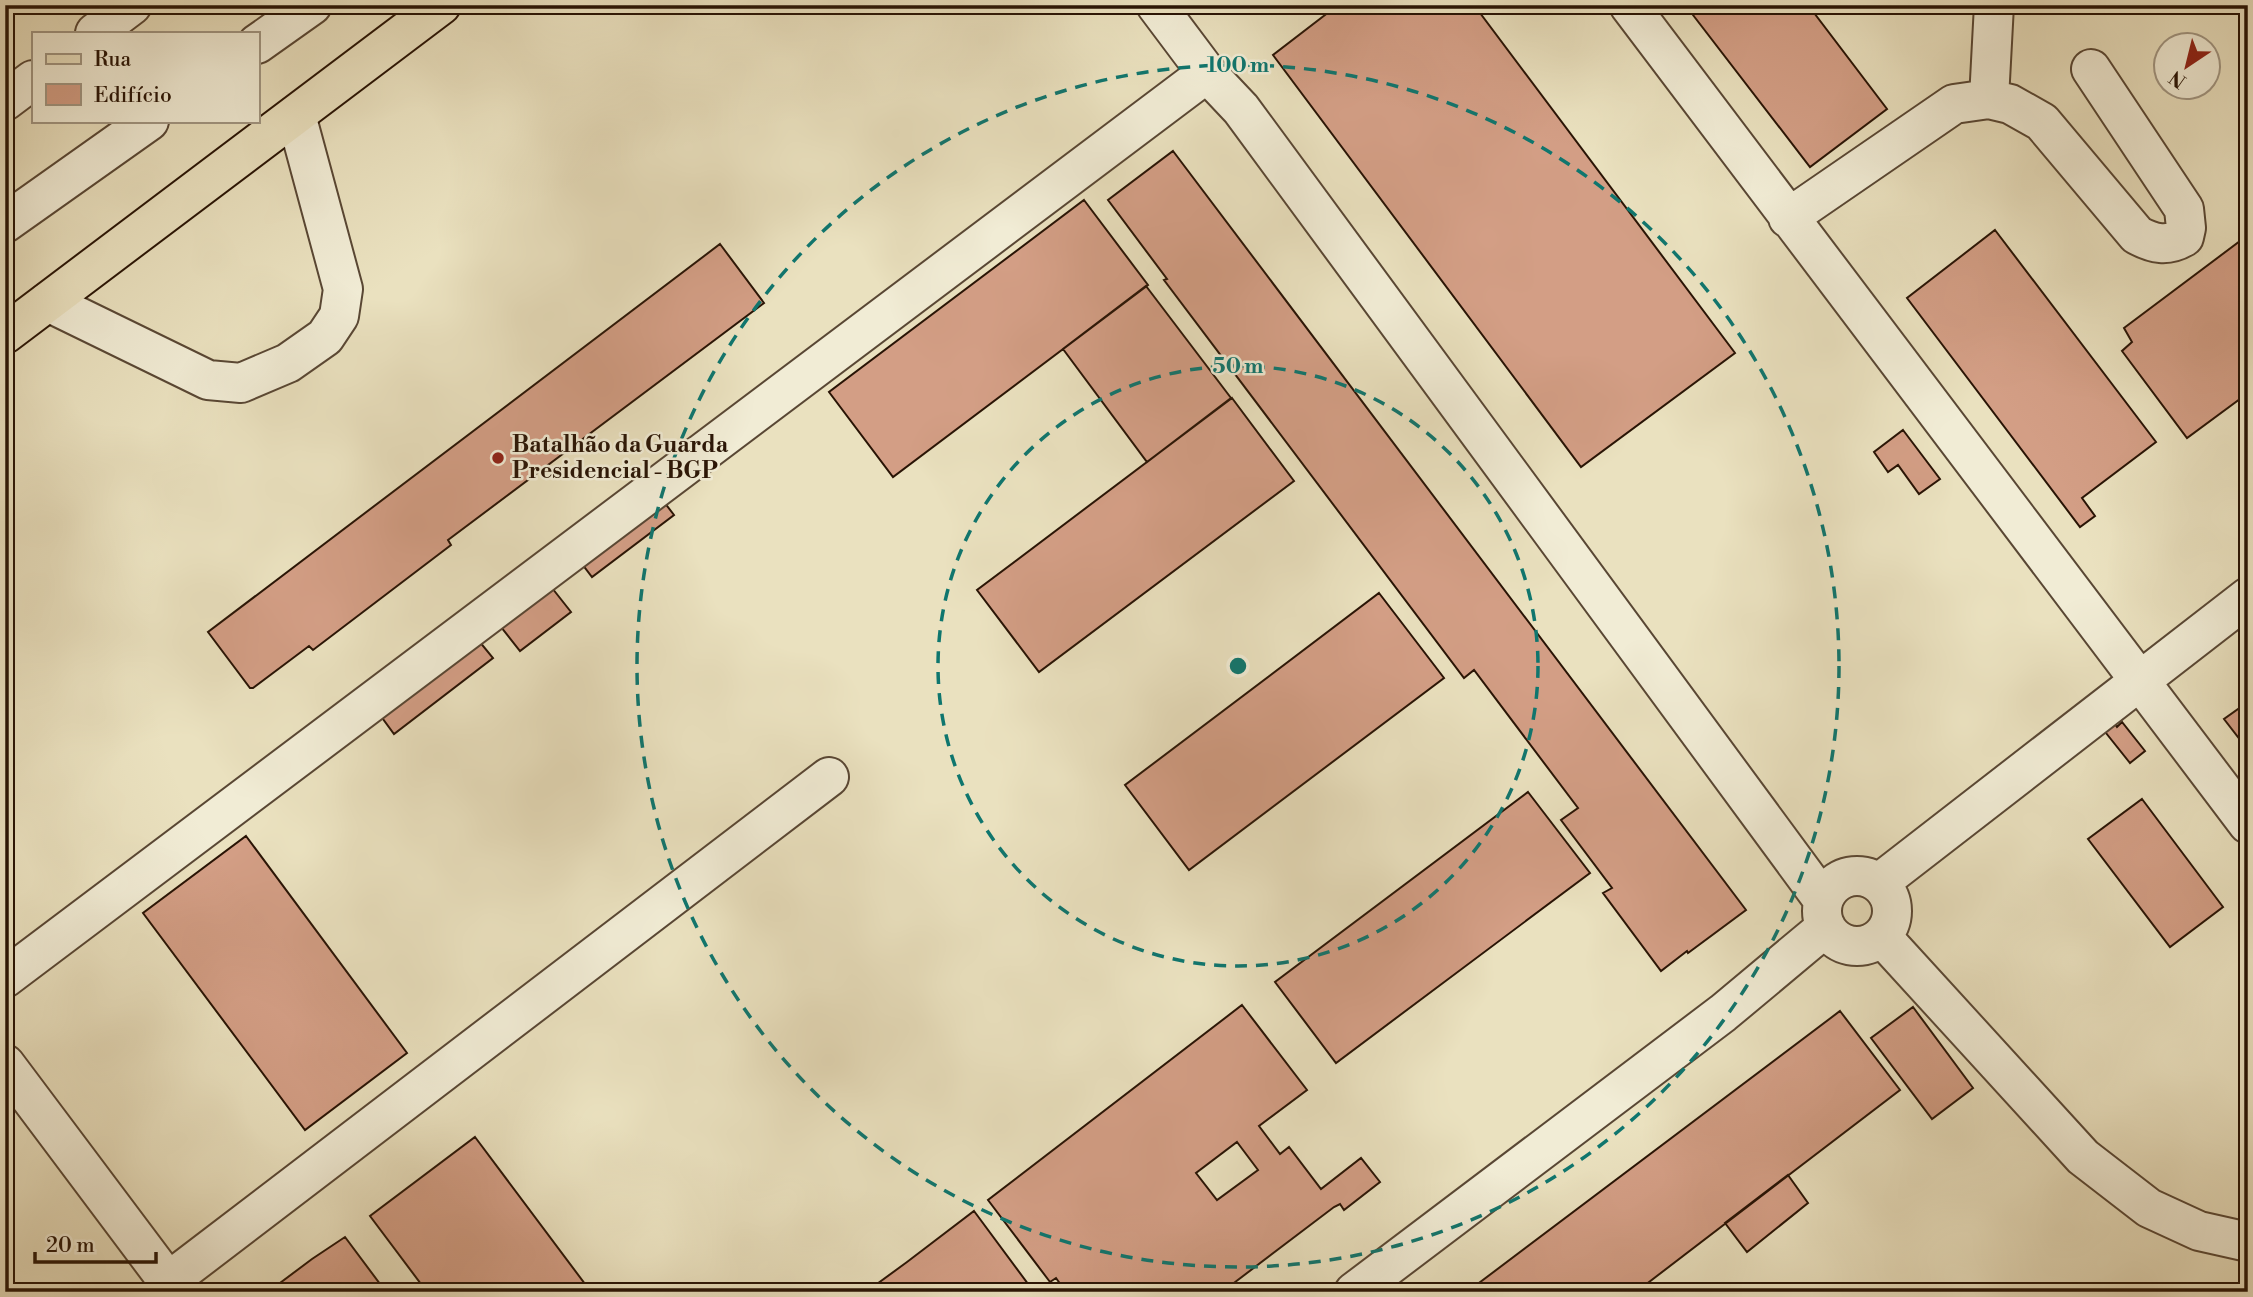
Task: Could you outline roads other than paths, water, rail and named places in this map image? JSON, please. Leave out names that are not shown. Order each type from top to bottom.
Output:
[{"type":"main road","points":[[5,334],[441,5]]},
{"type":"street","points":[[96,32],[132,5]]},
{"type":"street","points":[[259,43],[312,5]]},
{"type":"street","points":[[1156,5],[1207,73],[1241,109],[1825,913],[1836,939],[1851,946],[1867,945],[1882,937],[1890,924],[1893,909],[1888,894],[1879,883],[1853,875],[1840,879],[1829,888],[1825,913],[1723,1013],[1354,1292]]},
{"type":"street","points":[[1629,5],[2248,824]]},
{"type":"street","points":[[1989,99],[1994,5]]},
{"type":"street","points":[[1788,218],[1954,104],[1989,99],[2010,104],[2042,122],[2137,235],[2149,242],[2172,244],[2184,237],[2184,209],[2091,69]]},
{"type":"street","points":[[5,978],[1207,73]]},
{"type":"street","points":[[5,101],[32,81]]},
{"type":"street","points":[[48,302],[208,380],[241,383],[288,363],[325,337],[339,316],[343,289],[296,115]]},
{"type":"street","points":[[5,223],[148,122]]},
{"type":"street","points":[[1879,883],[2248,597]]},
{"type":"street","points":[[5,1064],[172,1287],[829,777]]},
{"type":"street","points":[[1882,937],[2083,1157],[2149,1208],[2199,1231],[2248,1242]]},
{"type":"place","name":"Batalhão da Guarda Presidencial - BGP","points":[[498,458]]}]
